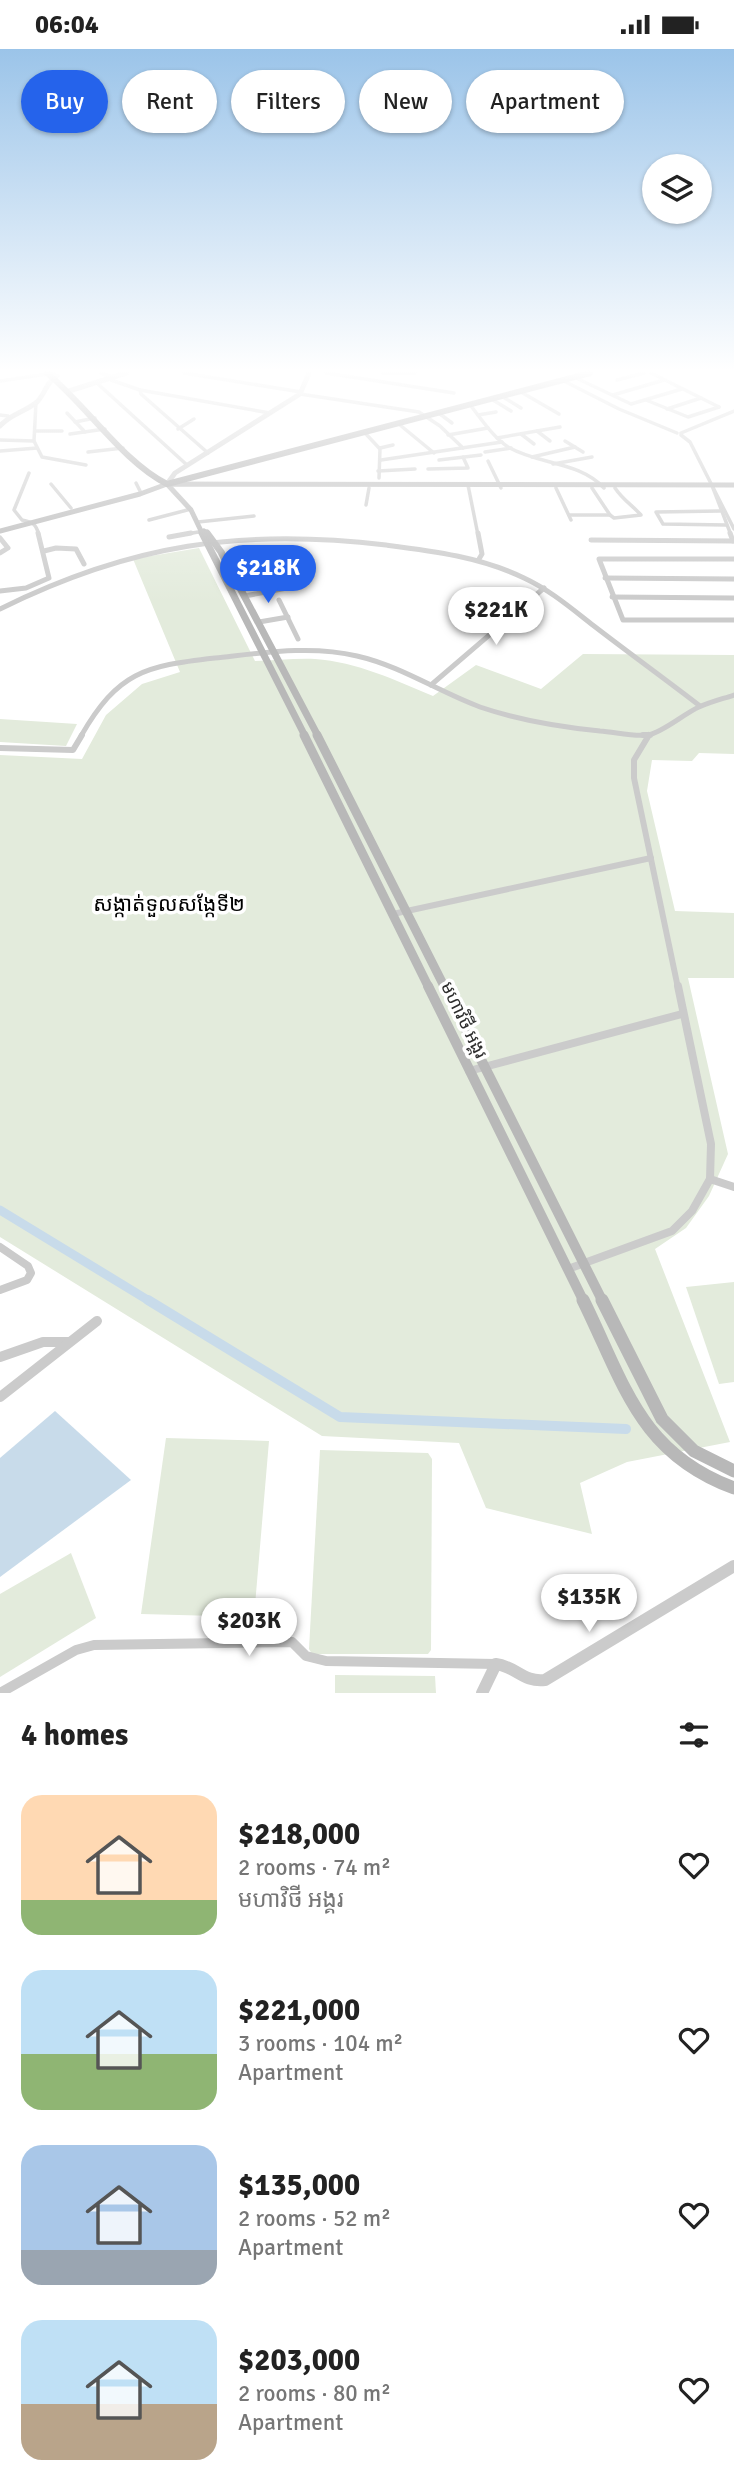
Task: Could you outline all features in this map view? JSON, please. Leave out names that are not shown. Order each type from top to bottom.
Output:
[{"type":"main road","points":[[125,450],[147,474],[155,476]]},
{"type":"main road","points":[[129,450],[155,476],[167,484],[734,486]]},
{"type":"main road","points":[[0,529],[22,520],[300,450]]},
{"type":"main road","name":"មហាវិថី អង្គរ","points":[[167,484],[191,509],[245,596],[275,651],[650,1395],[674,1436],[702,1458],[734,1471]]},
{"type":"main road","points":[[200,484],[369,488],[387,486]]},
{"type":"main road","points":[[500,487],[712,486]]},
{"type":"main road","points":[[0,529],[144,490]]},
{"type":"main road","name":"មហាវិថី អង្គរ","points":[[206,534],[632,1401],[671,1456],[695,1473],[734,1488]]},
{"type":"main road","points":[[331,788],[343,786]]},
{"type":"main road","points":[[632,1401],[650,1395]]},
{"type":"main road","points":[[695,1473],[702,1458]]},
{"type":"street","points":[[38,450],[43,457],[86,465]]},
{"type":"street","points":[[88,452],[108,450]]},
{"type":"street","points":[[170,450],[187,465]]},
{"type":"street","points":[[204,450],[208,453]]},
{"type":"street","points":[[167,484],[173,475],[213,450]]},
{"type":"street","points":[[379,478],[380,450]]},
{"type":"street","points":[[430,450],[434,453]]},
{"type":"street","points":[[381,460],[453,450]]},
{"type":"street","points":[[439,460],[503,450]]},
{"type":"street","points":[[515,450],[584,474],[604,486]]},
{"type":"street","points":[[531,457],[563,450]]},
{"type":"street","points":[[579,450],[583,452]]},
{"type":"street","points":[[592,540],[734,541],[728,517],[694,450]]},
{"type":"street","points":[[425,454],[431,469],[468,468],[463,457]]},
{"type":"street","points":[[553,464],[592,457]]},
{"type":"street","points":[[488,461],[500,487]]},
{"type":"street","points":[[379,471],[415,469]]},
{"type":"street","points":[[0,591],[26,588],[49,578],[37,527],[32,522],[22,520],[15,510],[15,504],[29,473]]},
{"type":"street","points":[[136,483],[144,490]]},
{"type":"street","points":[[51,484],[71,508]]},
{"type":"street","points":[[712,486],[720,511],[728,517]]},
{"type":"street","points":[[468,487],[482,554],[479,559]]},
{"type":"street","points":[[366,505],[369,488]]},
{"type":"street","points":[[556,488],[570,518],[610,515]]},
{"type":"street","points":[[592,488],[614,518],[642,514],[626,504],[615,488]]},
{"type":"street","points":[[149,520],[191,509]]},
{"type":"street","points":[[720,511],[656,512],[663,524],[726,525],[733,532]]},
{"type":"street","points":[[0,609],[51,583],[90,568],[206,534],[254,516]]},
{"type":"street","points":[[726,525],[728,517]]},
{"type":"street","points":[[170,537],[206,534],[335,537],[479,559],[500,565],[544,588],[700,706]]},
{"type":"street","points":[[0,538],[8,548],[0,553]]},
{"type":"street","points":[[44,551],[57,548],[76,549],[84,563]]},
{"type":"street","points":[[734,559],[600,558],[612,597],[625,621],[734,621]]},
{"type":"street","points":[[605,578],[734,579]]},
{"type":"street","points":[[431,685],[544,588]]},
{"type":"street","points":[[245,596],[287,589]]},
{"type":"street","points":[[612,597],[734,598]]},
{"type":"street","points":[[279,600],[299,639]]},
{"type":"street","points":[[259,621],[287,616]]},
{"type":"street","points":[[0,748],[73,750],[99,705],[120,685],[135,676],[164,664],[275,651],[328,651],[358,656],[381,663],[481,707],[554,726],[649,735]]},
{"type":"street","points":[[568,1269],[672,1231],[692,1211],[710,1179],[711,1144],[634,778],[634,760],[649,735],[700,706],[734,695]]},
{"type":"street","points":[[393,914],[652,858]]},
{"type":"street","points":[[469,1071],[682,1014]]},
{"type":"street","points":[[710,1179],[734,1187]]},
{"type":"street","points":[[0,1247],[28,1266],[31,1273],[27,1280],[0,1290]]},
{"type":"street","points":[[0,1397],[97,1321]]},
{"type":"street","points":[[0,1357],[45,1340],[56,1338],[69,1342]]},
{"type":"street","points":[[0,1693],[76,1650],[94,1645],[292,1642],[306,1656],[326,1661],[502,1664],[525,1681],[535,1683],[545,1680],[734,1566]]},
{"type":"street","points":[[482,1693],[496,1664]]},
{"type":"green space","points":[[199,548],[255,661],[331,661],[376,673],[433,696],[476,665],[541,689],[583,654],[734,655],[734,754],[699,753],[692,761],[652,760],[647,791],[675,911],[734,913],[734,978],[688,978],[728,1154],[709,1196],[686,1228],[655,1249],[730,1442],[627,1462],[580,1483],[592,1534],[486,1508],[459,1443],[322,1436],[0,1237],[0,755],[82,759],[106,715],[142,684],[180,672],[133,559]]},
{"type":"green space","points":[[0,719],[77,724],[66,746],[0,742]]},
{"type":"green space","points":[[734,1282],[734,1382],[719,1384],[686,1287]]},
{"type":"green space","points":[[166,1438],[269,1441],[254,1617],[141,1614]]},
{"type":"green space","points":[[320,1450],[428,1453],[432,1459],[431,1650],[428,1654],[312,1654],[309,1649]]},
{"type":"green space","points":[[71,1553],[96,1618],[0,1677],[0,1594]]},
{"type":"green space","points":[[335,1675],[435,1676],[436,1693],[335,1693]]},
{"type":"water","points":[[55,1411],[131,1480],[0,1577],[0,1458]]},
{"type":"waterway","points":[[0,1210],[151,1302]]},
{"type":"waterway","points":[[148,1300],[340,1417],[626,1429]]},
{"type":"district","name":"សង្កាត់ទួលសង្កែទី២","points":[[169,904]]}]
